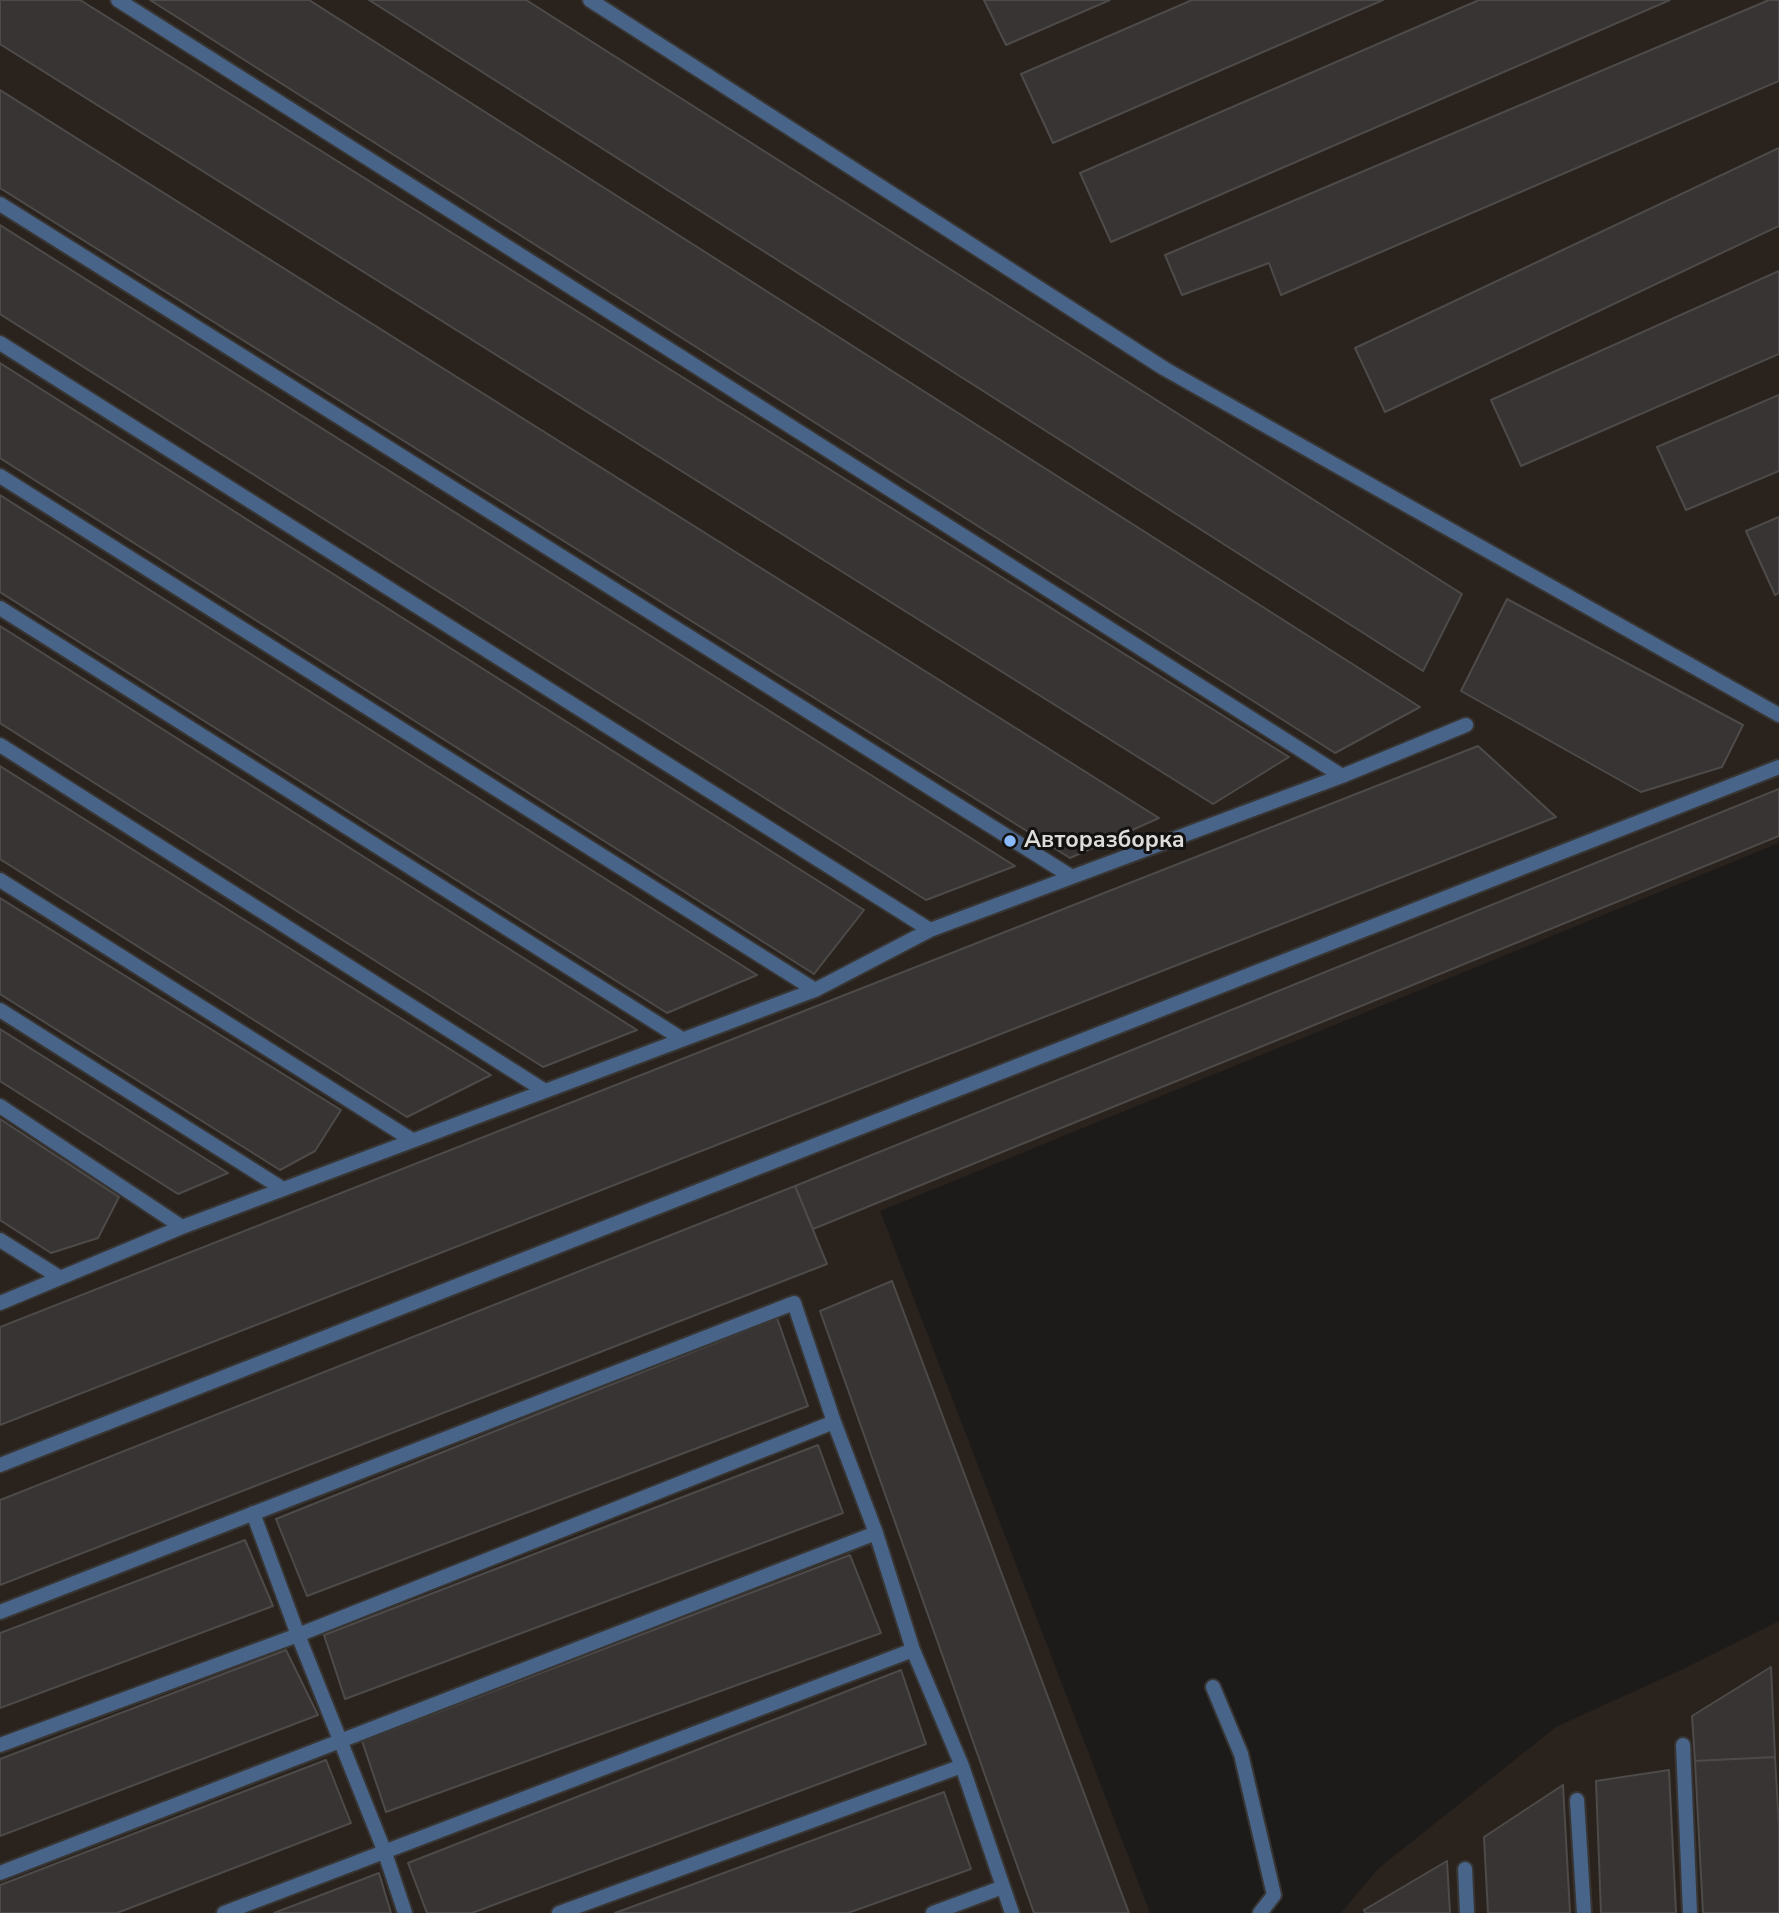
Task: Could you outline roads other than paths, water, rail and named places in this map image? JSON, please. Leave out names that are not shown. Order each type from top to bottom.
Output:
[{"type":"lane","points":[[118,0],[1342,776]]},
{"type":"lane","points":[[590,0],[1165,369],[1779,715]]},
{"type":"lane","points":[[0,204],[1072,877]]},
{"type":"lane","points":[[0,343],[930,930]]},
{"type":"lane","points":[[0,476],[814,989]]},
{"type":"lane","points":[[0,608],[682,1039]]},
{"type":"lane","points":[[0,1303],[182,1227],[814,989],[930,930],[1342,776],[1466,725]]},
{"type":"lane","points":[[0,744],[545,1091]]},
{"type":"lane","points":[[0,1465],[1779,767]]},
{"type":"lane","points":[[0,880],[412,1140]]},
{"type":"lane","points":[[0,1010],[284,1188]]},
{"type":"lane","points":[[0,1106],[182,1227]]},
{"type":"lane","points":[[0,1240],[59,1278]]},
{"type":"lane","points":[[0,1612],[794,1303],[834,1422],[876,1533],[914,1650],[962,1766],[1012,1913]]},
{"type":"lane","points":[[0,1745],[298,1634],[834,1422]]},
{"type":"lane","points":[[253,1513],[384,1850],[405,1913]]},
{"type":"lane","points":[[0,1873],[876,1533]]},
{"type":"lane","points":[[224,1913],[914,1650]]},
{"type":"lane","points":[[1213,1687],[1241,1754],[1274,1895],[1260,1913]]},
{"type":"lane","points":[[1683,1745],[1690,1913]]},
{"type":"lane","points":[[559,1913],[962,1766]]},
{"type":"lane","points":[[1577,1800],[1584,1913]]},
{"type":"lane","points":[[1465,1869],[1467,1913]]},
{"type":"lane","points":[[933,1913],[1003,1887]]},
{"type":"place","name":"Авторазборка","points":[[1010,841]]}]
